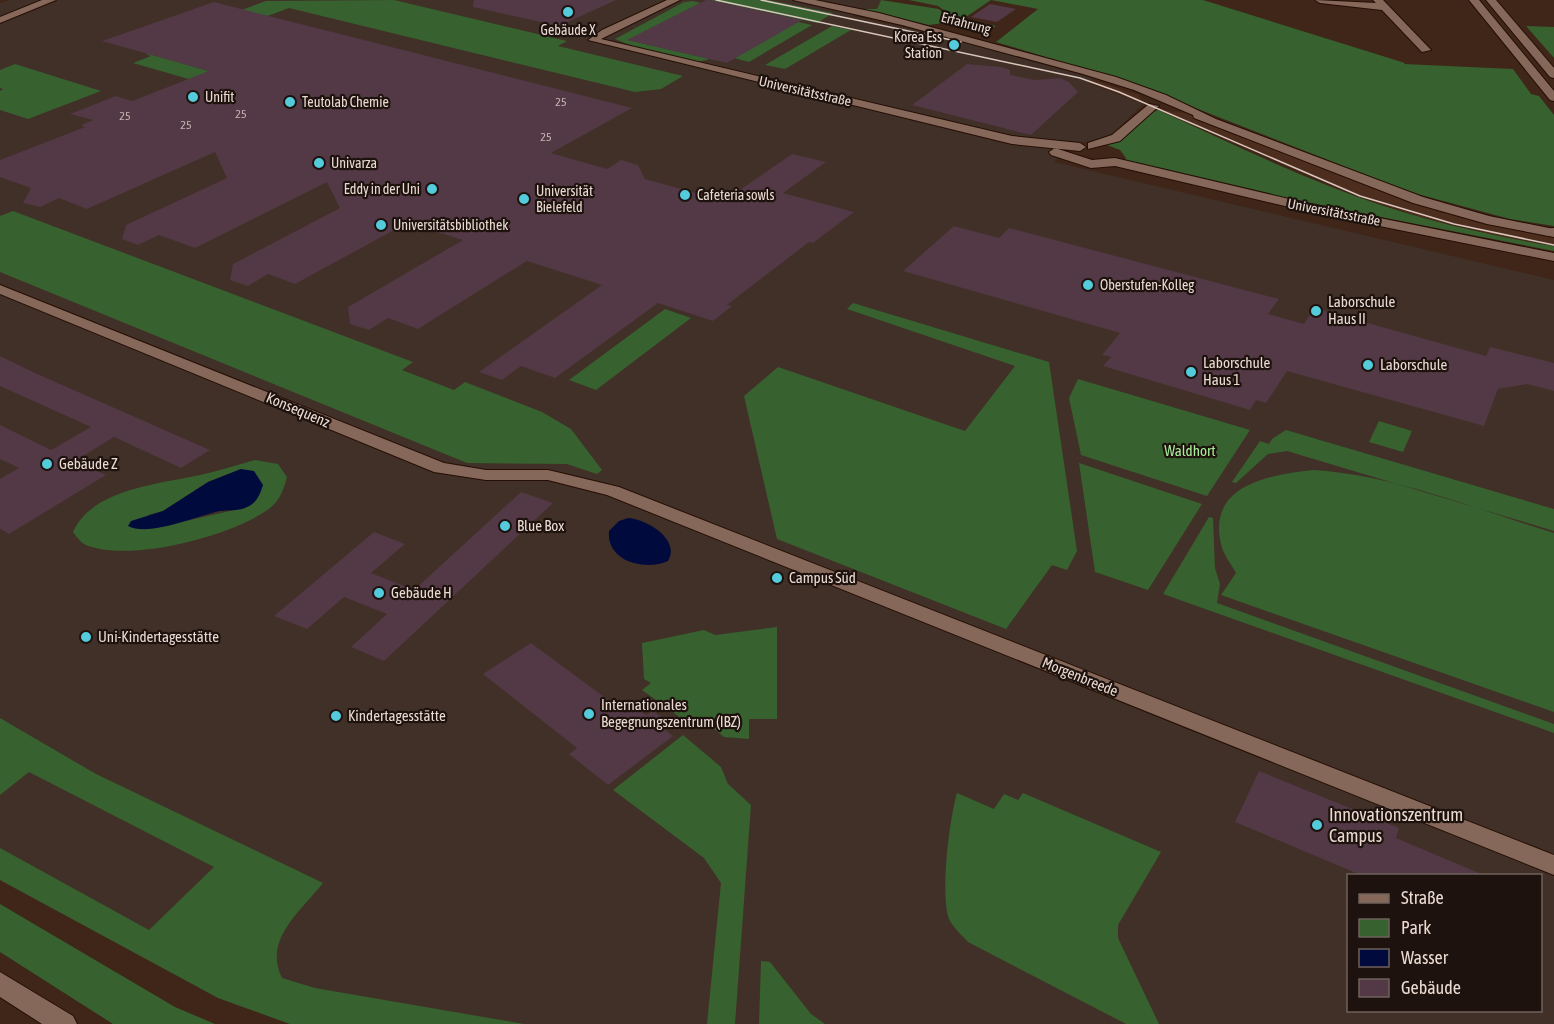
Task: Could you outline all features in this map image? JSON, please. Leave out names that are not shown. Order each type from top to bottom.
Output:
[{"type":"street","points":[[0,20],[51,0]]},
{"type":"street","points":[[607,30],[663,0]]},
{"type":"street","points":[[607,30],[626,24],[675,0]]},
{"type":"street","name":"Erfahrung","points":[[798,0],[914,25],[1124,85]]},
{"type":"street","points":[[1320,0],[1380,3],[1426,50]]},
{"type":"street","points":[[1474,0],[1554,98]]},
{"type":"street","points":[[1491,0],[1554,75]]},
{"type":"street","name":"Universitätsstraße","points":[[607,30],[593,39],[600,43],[1019,141],[1030,147],[1082,150]]},
{"type":"street","points":[[1124,85],[1153,98],[1153,106]]},
{"type":"street","points":[[1124,85],[1418,200],[1487,220],[1552,232]]},
{"type":"street","points":[[1082,150],[1116,138],[1153,106],[1173,107],[1210,119]]},
{"type":"street","points":[[1082,150],[1115,152],[1118,159],[1115,162],[1091,164],[1078,161],[1082,150]]},
{"type":"street","name":"Universitätsstraße","points":[[1115,162],[1315,209],[1554,257]]},
{"type":"street","name":"Konsequenz","points":[[0,289],[440,468],[486,475],[548,475],[606,489]]},
{"type":"street","name":"Morgenbreede","points":[[606,489],[1554,865]]},
{"type":"street","points":[[0,983],[64,1024]]},
{"type":"shaded area","name":"Campus Süd","points":[[10,0],[881,0],[877,9],[861,9],[852,16],[949,37],[1093,78],[1088,83],[1143,104],[1107,139],[1071,144],[1054,162],[1554,280],[1554,1024],[290,1024],[218,998],[0,880],[0,3]]},
{"type":"shaded area","points":[[1025,58],[1139,95],[1143,104],[1098,85],[1030,71]]},
{"type":"shaded area","points":[[1158,110],[1186,113],[1403,199],[1554,236],[1554,246],[1494,235],[1421,217],[1359,197]]},
{"type":"green space","points":[[394,0],[567,41],[558,46],[683,76],[661,89],[635,92],[289,8],[179,49],[153,55],[226,76],[206,84],[133,63],[151,56],[146,54],[161,48],[175,34],[266,1]]},
{"type":"green space","points":[[709,0],[768,0],[833,13],[817,23]]},
{"type":"green space","points":[[881,0],[939,9],[951,22],[929,25],[861,9],[877,9]]},
{"type":"green space","points":[[909,0],[991,0],[963,19],[996,26],[993,28],[959,21],[938,6]]},
{"type":"green space","points":[[991,0],[1203,0],[1404,64],[1513,69],[1531,94],[1539,96],[1554,115],[1554,226],[1510,219],[1410,192],[1129,82],[996,42],[1038,9]]},
{"type":"green space","points":[[684,2],[701,3],[628,40],[710,59],[698,62],[637,48],[615,39]]},
{"type":"green space","points":[[798,22],[812,25],[749,62],[734,58]]},
{"type":"green space","points":[[832,26],[851,30],[785,69],[765,65]]},
{"type":"green space","points":[[1526,26],[1554,27],[1554,58]]},
{"type":"green space","points":[[15,64],[101,91],[28,119],[0,110],[0,91],[3,89],[0,88],[0,70]]},
{"type":"green space","points":[[1158,110],[1286,168],[1384,206],[1497,236],[1554,246],[1554,251],[1288,199],[1124,162],[1126,158],[1120,150],[1107,145],[1121,138],[1144,118]]},
{"type":"green space","points":[[13,211],[413,362],[402,370],[454,390],[465,382],[542,412],[571,429],[602,470],[597,474],[567,464],[467,463],[0,272],[0,216]]},
{"type":"green space","points":[[853,303],[1049,362],[1077,551],[1067,570],[1052,565],[1006,629],[777,539],[744,396],[778,367],[965,431],[1015,366],[847,309]]},
{"type":"green space","points":[[665,309],[691,318],[596,390],[569,380]]},
{"type":"green space","name":"Waldhort","points":[[1078,379],[1250,430],[1207,496],[1081,455],[1069,398]]},
{"type":"green space","points":[[1379,421],[1412,431],[1403,452],[1369,442]]},
{"type":"green space","points":[[1286,430],[1554,509],[1554,531],[1287,451],[1268,454],[1236,483],[1232,482],[1260,441],[1269,444],[1272,439]]},
{"type":"green space","points":[[255,460],[278,464],[287,477],[281,494],[270,508],[232,528],[180,544],[128,551],[105,550],[86,545],[73,532],[82,518],[95,506],[111,497]],"holes":[[[241,469],[234,510],[155,528],[148,515],[163,511],[208,482]]]},
{"type":"green space","points":[[1079,463],[1202,504],[1148,590],[1095,572]]},
{"type":"green space","points":[[1313,470],[1344,473],[1404,486],[1554,533],[1554,712],[1221,595],[1236,573],[1221,544],[1219,524],[1223,508],[1232,496],[1261,480]]},
{"type":"green space","points":[[1209,517],[1213,518],[1215,568],[1220,584],[1217,603],[1554,724],[1554,733],[1163,594]]},
{"type":"green space","points":[[777,627],[777,719],[749,719],[749,739],[724,737],[699,717],[681,718],[642,690],[651,683],[644,679],[642,643],[704,630],[715,635]]},
{"type":"green space","points":[[0,718],[96,774],[323,883],[295,916],[281,939],[277,951],[277,964],[282,978],[315,988],[524,1024],[290,1024],[218,998],[0,880],[0,848],[149,930],[214,867],[29,772],[0,795]]},
{"type":"green space","points":[[683,735],[721,767],[728,784],[751,805],[735,1024],[707,1024],[721,883],[704,858],[613,790]]},
{"type":"green space","points":[[957,793],[994,809],[1004,794],[1018,800],[1023,793],[1161,852],[1118,925],[1118,938],[1159,1024],[1126,1024],[968,942],[957,930],[948,916],[945,889],[949,837]]},
{"type":"green space","points":[[0,904],[175,1007],[215,1024],[113,1024],[0,952]]},
{"type":"green space","points":[[761,961],[770,962],[811,1014],[825,1024],[759,1024]]},
{"type":"water","points":[[241,469],[254,471],[263,485],[258,498],[250,505],[160,527],[137,529],[128,526],[131,521],[163,511],[208,482]]},
{"type":"water","points":[[628,518],[652,526],[666,538],[671,553],[668,561],[659,564],[639,564],[621,557],[614,550],[610,542],[609,531],[619,521]]},
{"type":"building","name":"Gebäude X","points":[[474,0],[616,0],[559,26],[473,7]]},
{"type":"building","points":[[706,0],[802,20],[727,63],[627,40]]},
{"type":"building","name":"Universität Bielefeld","points":[[214,2],[632,108],[551,153],[607,169],[621,160],[638,165],[645,179],[724,201],[792,154],[826,162],[783,193],[854,212],[813,243],[809,242],[727,305],[732,306],[713,321],[658,303],[555,378],[521,366],[502,380],[479,372],[602,285],[527,261],[418,329],[388,318],[369,330],[350,324],[348,307],[463,240],[407,223],[295,284],[268,274],[248,286],[230,280],[233,264],[340,208],[327,182],[195,248],[159,235],[138,245],[122,239],[126,225],[227,178],[215,152],[87,209],[59,198],[40,207],[23,203],[31,188],[0,177],[0,160],[85,127],[81,125],[93,120],[70,114],[116,96],[132,101],[209,71],[102,41]]},
{"type":"building","points":[[990,4],[1016,9],[997,22],[971,17]]},
{"type":"building","points":[[967,64],[1001,67],[1010,70],[1010,75],[1035,80],[1060,78],[1069,82],[1078,92],[1031,135],[912,105]]},
{"type":"building","points":[[954,226],[999,238],[1009,228],[1279,299],[1268,314],[1304,324],[1314,308],[1486,356],[1490,347],[1554,363],[1554,391],[1527,384],[1498,389],[1484,426],[1287,371],[1266,403],[1256,400],[1250,410],[1103,366],[1111,357],[1102,355],[1120,333],[903,271]]},
{"type":"building","name":"Gebäude Z","points":[[0,356],[210,450],[181,468],[114,437],[75,461],[106,475],[9,534],[0,529],[0,479],[19,468],[0,459],[0,425],[51,450],[91,427],[0,386]]},
{"type":"building","name":"Gebäude H","points":[[521,492],[553,503],[384,661],[351,647],[387,614],[344,597],[307,629],[274,616],[374,532],[405,544],[371,573],[414,590]]},
{"type":"building","name":"Internationales Begegnungszentrum (IBZ)","points":[[531,643],[626,713],[634,707],[646,715],[653,711],[669,722],[663,728],[673,736],[608,785],[569,754],[577,748],[483,674]]},
{"type":"building","name":"Innovationszentrum Campus","points":[[1259,771],[1399,828],[1396,838],[1481,874],[1358,874],[1235,822]]},
{"type":"tram line","points":[[716,0],[1080,78],[1119,92],[1360,196],[1454,224],[1554,245]]},
{"type":"tram line","points":[[761,0],[961,42]]},
{"type":"place","name":"Gebäude X","points":[[568,12]]},
{"type":"place","name":"Korea Ess Station","points":[[954,45]]},
{"type":"place","name":"Unifit","points":[[193,97]]},
{"type":"place","name":"Teutolab Chemie","points":[[290,102]]},
{"type":"place","name":"Univarza","points":[[319,163]]},
{"type":"place","name":"Eddy in der Uni","points":[[432,189]]},
{"type":"place","name":"Cafeteria sowls","points":[[685,195]]},
{"type":"place","name":"Universität Bielefeld","points":[[524,199]]},
{"type":"place","name":"Universitätsbibliothek","points":[[381,225]]},
{"type":"place","name":"Oberstufen-Kolleg","points":[[1088,285]]},
{"type":"place","name":"Laborschule Haus II","points":[[1316,311]]},
{"type":"place","name":"Laborschule","points":[[1368,365]]},
{"type":"place","name":"Laborschule Haus 1","points":[[1191,372]]},
{"type":"place","name":"Gebäude Z","points":[[47,464]]},
{"type":"place","name":"Blue Box","points":[[505,526]]},
{"type":"place","name":"Campus Süd","points":[[777,578]]},
{"type":"place","name":"Gebäude H","points":[[379,593]]},
{"type":"place","name":"Uni-Kindertagesstätte","points":[[86,637]]},
{"type":"place","name":"Internationales Begegnungszentrum (IBZ)","points":[[589,714]]},
{"type":"place","name":"Kindertagesstätte","points":[[336,716]]},
{"type":"place","name":"Innovationszentrum Campus","points":[[1317,825]]}]
